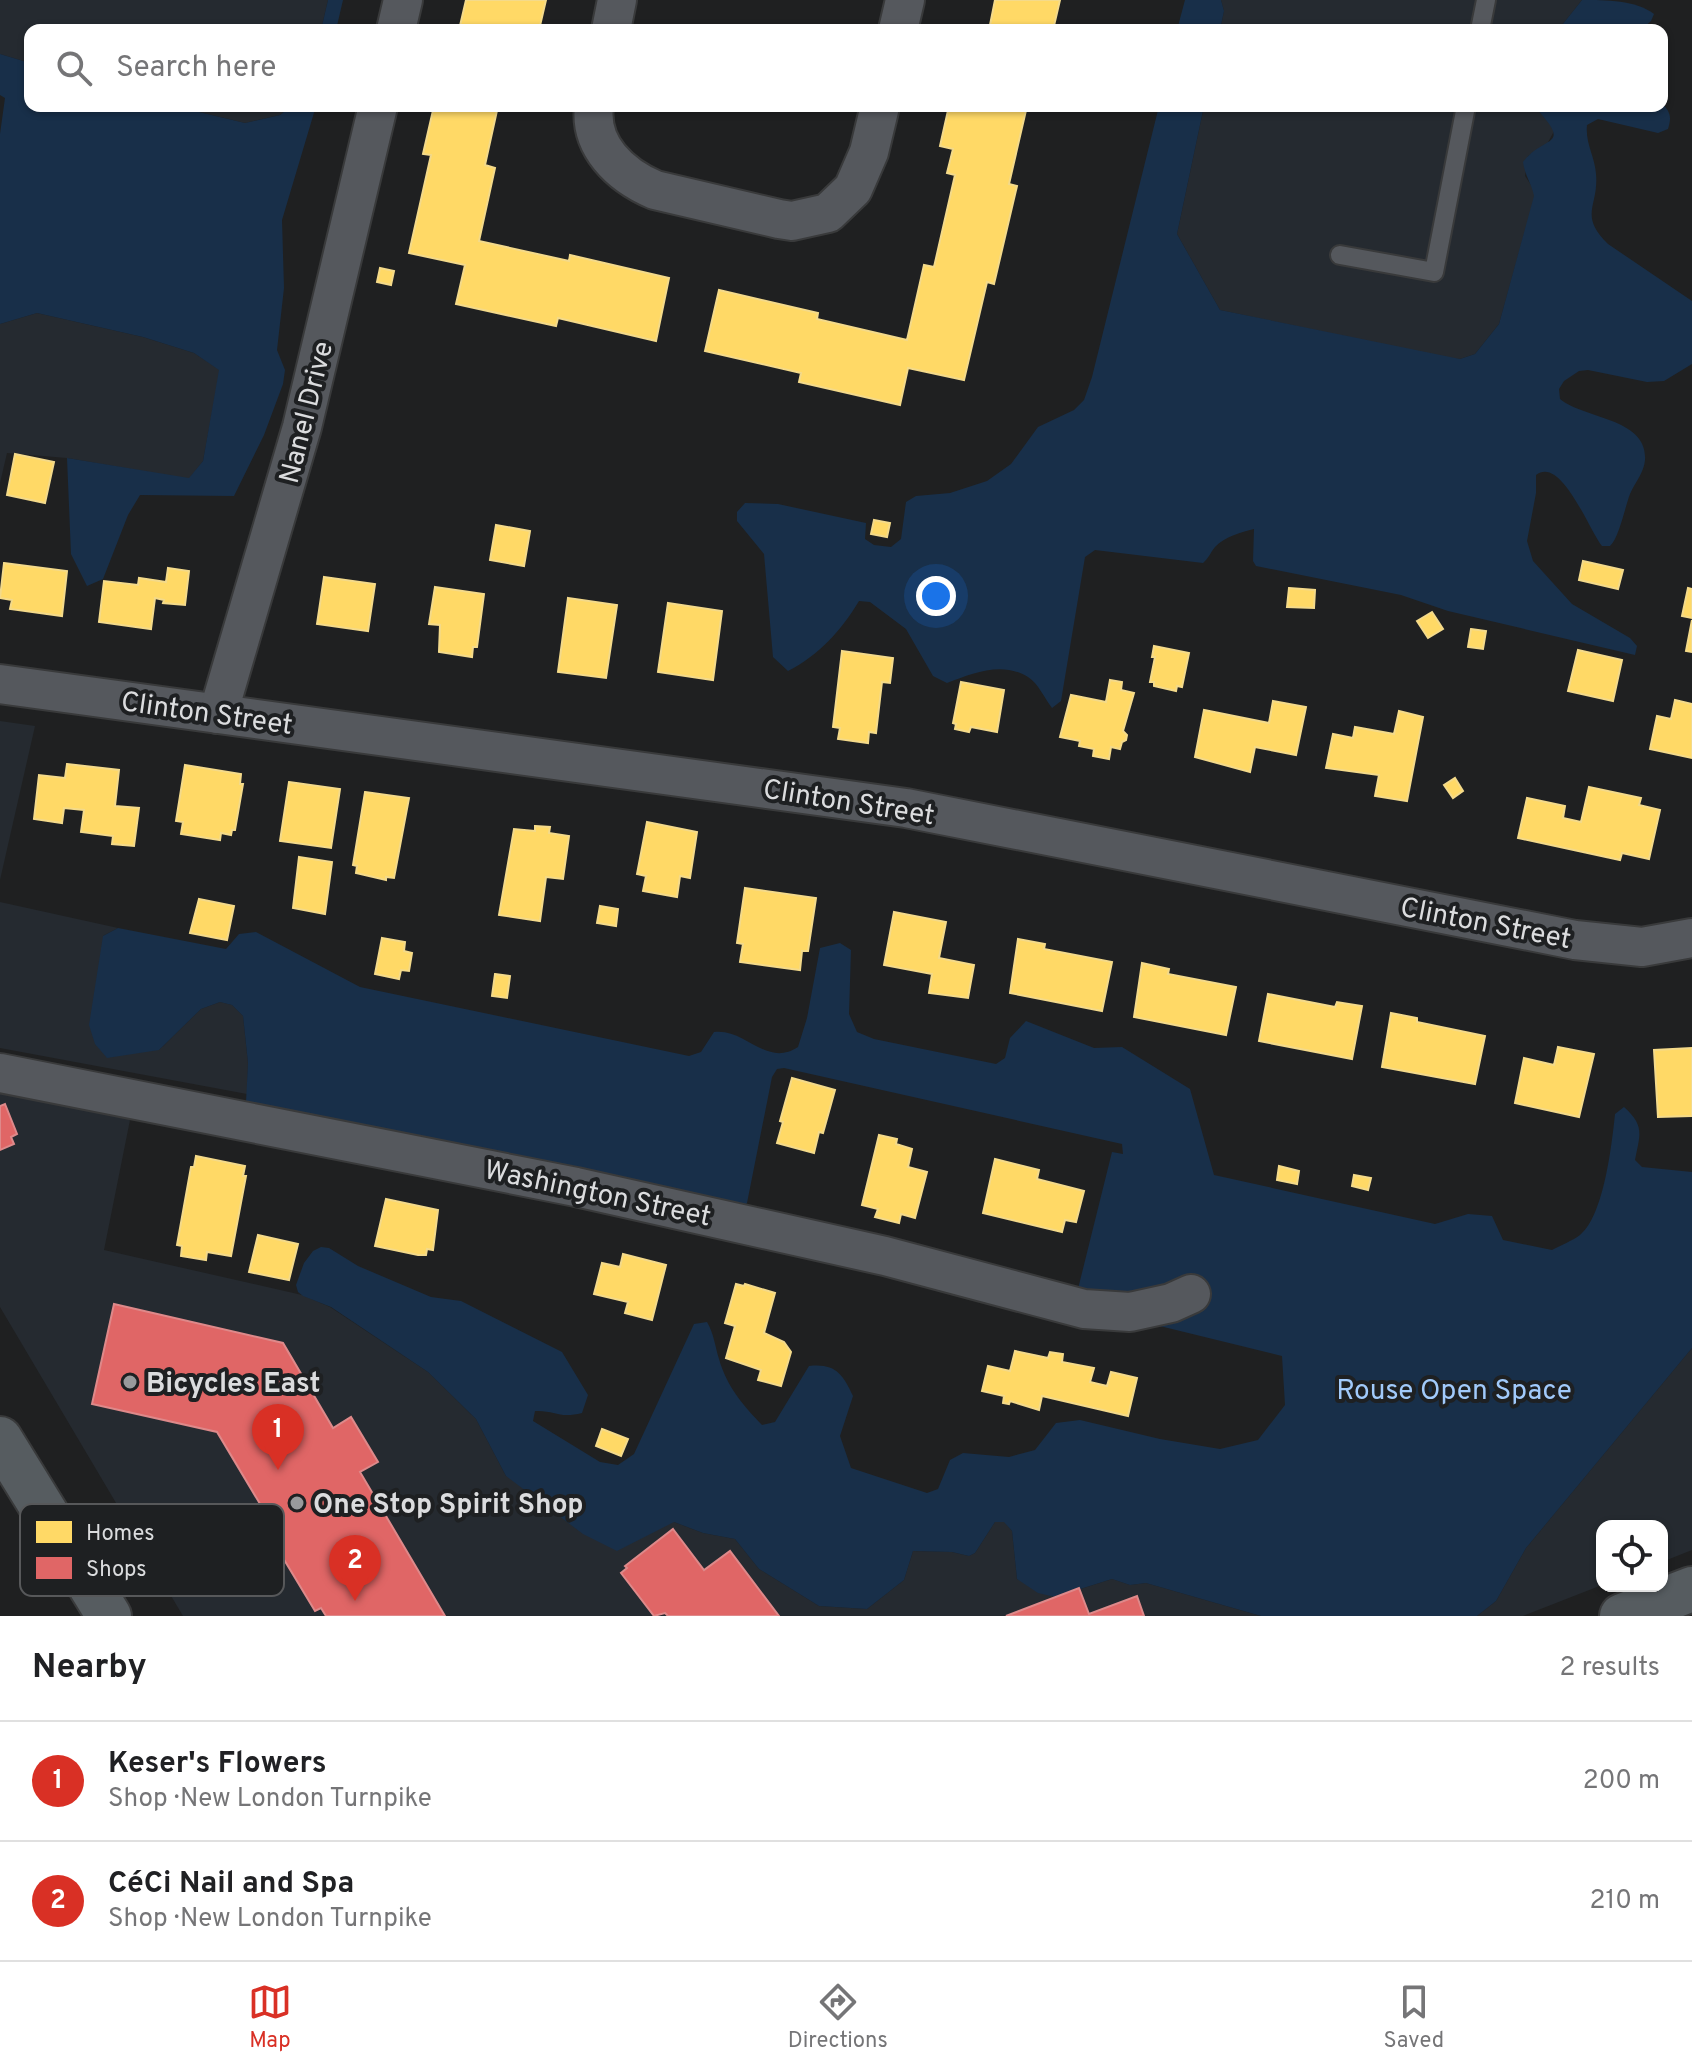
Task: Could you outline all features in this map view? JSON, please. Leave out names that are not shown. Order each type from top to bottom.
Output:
[{"type":"main road","points":[[0,1439],[40,1504]]},
{"type":"main road","points":[[1622,1616],[1692,1589]]},
{"type":"main road","points":[[97,1596],[109,1616]]},
{"type":"street","points":[[397,24],[403,0]]},
{"type":"street","points":[[612,24],[617,0]]},
{"type":"street","points":[[899,24],[905,0]]},
{"type":"street","name":"Nanel Drive","points":[[218,714],[309,403],[377,112]]},
{"type":"street","points":[[594,112],[593,129],[597,140],[619,168],[641,184],[655,190],[792,221],[828,213],[853,189],[869,152],[879,112]]},
{"type":"street","name":"Clinton Street","points":[[0,684],[893,806],[1575,940],[1642,947],[1692,938]]},
{"type":"street","name":"Washington Street","points":[[0,1073],[576,1187],[885,1256],[1084,1309],[1130,1312],[1171,1303],[1191,1294]]},
{"type":"lane","points":[[1481,24],[1486,0]]},
{"type":"lane","points":[[1340,255],[1434,272],[1465,112]]},
{"type":"shaded area","points":[[0,0],[328,0],[322,24],[24,24],[24,61],[0,54]]},
{"type":"shaded area","points":[[1221,0],[1582,0],[1563,24],[1221,24],[1224,11]]},
{"type":"shaded area","points":[[199,112],[284,112],[245,123]]},
{"type":"shaded area","points":[[1203,112],[1540,112],[1553,126],[1546,146],[1528,156],[1525,176],[1535,196],[1499,324],[1475,354],[1460,359],[1220,310],[1177,234]]},
{"type":"shaded area","points":[[37,313],[143,337],[194,353],[220,370],[203,461],[189,479],[67,458],[7,453],[0,483],[0,324]]},
{"type":"shaded area","points":[[0,721],[35,726],[0,880]]},
{"type":"shaded area","points":[[0,902],[118,928],[103,936],[159,1050],[201,1009],[220,1002],[232,1005],[243,1016],[248,1063],[247,1094],[0,1048]]},
{"type":"shaded area","points":[[0,1088],[131,1115],[104,1250],[302,1295],[330,1307],[428,1372],[476,1419],[506,1476],[674,1522],[703,1533],[735,1539],[759,1569],[819,1606],[867,1609],[904,1580],[913,1551],[952,1552],[969,1556],[975,1553],[995,1522],[1005,1522],[1012,1531],[1017,1579],[1055,1597],[1112,1579],[1130,1585],[1146,1583],[1261,1616],[183,1616],[171,1596],[284,1596],[284,1504],[117,1504],[0,1307]]},
{"type":"shaded area","points":[[1692,1348],[1692,1550],[1668,1560],[1668,1520],[1596,1520],[1596,1587],[1523,1616],[1477,1616],[1496,1601],[1526,1548]]},
{"type":"green space","points":[[328,0],[343,0],[337,24],[322,24]]},
{"type":"green space","points":[[1185,0],[1221,0],[1224,11],[1221,24],[1179,24]]},
{"type":"green space","points":[[1582,0],[1630,3],[1654,14],[1648,24],[1563,24]]},
{"type":"green space","points":[[0,54],[24,61],[24,112],[199,112],[245,123],[284,112],[314,112],[282,220],[284,288],[277,350],[285,370],[283,384],[264,435],[234,496],[140,495],[128,515],[103,579],[87,586],[71,554],[67,458],[189,478],[203,461],[219,370],[194,353],[143,337],[37,313],[0,324],[0,134],[5,98],[0,95]]},
{"type":"green space","points":[[1158,112],[1203,112],[1177,234],[1220,310],[1460,359],[1475,354],[1499,324],[1534,196],[1523,162],[1554,135],[1539,112],[1668,112],[1670,117],[1668,129],[1658,133],[1598,119],[1587,125],[1596,174],[1592,217],[1599,234],[1608,244],[1692,301],[1692,364],[1664,381],[1647,382],[1588,370],[1579,371],[1564,381],[1559,389],[1560,399],[1626,428],[1643,446],[1644,465],[1610,546],[1602,546],[1574,497],[1555,475],[1545,472],[1536,475],[1536,493],[1527,541],[1533,561],[1572,604],[1630,638],[1637,646],[1635,655],[1448,611],[1401,595],[1256,566],[1253,561],[1254,529],[1223,540],[1203,563],[1095,550],[1085,557],[1061,701],[1052,708],[1035,683],[1018,672],[988,670],[947,683],[933,676],[906,629],[870,602],[859,601],[828,641],[810,658],[788,671],[773,657],[764,554],[737,521],[737,512],[745,503],[778,504],[866,523],[865,539],[874,545],[891,547],[901,539],[906,502],[916,496],[950,493],[987,481],[1011,464],[1038,427],[1074,410],[1084,400],[1092,377]]},
{"type":"green space","name":"Rouse Open Space","points":[[118,928],[226,949],[239,934],[256,932],[360,987],[689,1056],[701,1052],[714,1032],[725,1032],[776,1053],[798,1047],[807,1018],[820,948],[840,943],[851,950],[849,1014],[857,1032],[874,1039],[996,1064],[1005,1058],[1010,1038],[1026,1021],[1094,1048],[1122,1047],[1190,1089],[1214,1175],[1435,1224],[1468,1214],[1492,1216],[1503,1240],[1552,1250],[1580,1235],[1588,1226],[1601,1196],[1615,1114],[1624,1107],[1638,1125],[1635,1160],[1642,1167],[1692,1172],[1692,1348],[1526,1548],[1496,1601],[1477,1616],[1261,1616],[1146,1583],[1130,1585],[1112,1579],[1055,1597],[1038,1593],[1017,1579],[1012,1531],[1004,1522],[995,1522],[975,1553],[969,1556],[952,1552],[913,1551],[904,1580],[867,1609],[819,1606],[759,1569],[735,1539],[703,1533],[674,1522],[617,1551],[583,1534],[506,1476],[476,1419],[428,1372],[331,1307],[298,1292],[296,1285],[304,1263],[313,1251],[321,1247],[329,1248],[358,1266],[431,1297],[461,1301],[562,1352],[588,1395],[582,1413],[568,1415],[535,1411],[533,1421],[600,1462],[618,1465],[634,1454],[694,1324],[707,1322],[726,1378],[742,1403],[762,1425],[775,1422],[809,1366],[832,1368],[842,1376],[853,1396],[840,1436],[851,1468],[927,1493],[938,1489],[950,1460],[963,1453],[1009,1457],[1035,1450],[1056,1423],[1080,1420],[1220,1449],[1258,1440],[1285,1405],[1282,1356],[1074,1305],[1112,1152],[1123,1154],[1122,1144],[784,1068],[777,1069],[772,1077],[747,1203],[741,1209],[250,1107],[246,1102],[248,1063],[243,1016],[232,1005],[220,1002],[201,1009],[159,1050],[107,1058],[95,1044],[89,1025],[103,936]]},
{"type":"building: Homes","points":[[466,0],[546,0],[540,24],[460,24]]},
{"type":"building: Homes","points":[[995,0],[1060,0],[1054,24],[990,24]]},
{"type":"building: Homes","points":[[433,112],[497,112],[485,165],[495,168],[479,241],[569,261],[570,255],[669,278],[656,341],[558,318],[556,326],[456,304],[465,265],[409,253],[431,155],[423,154]]},
{"type":"building: Homes","points":[[948,112],[1026,112],[1009,184],[1017,186],[994,284],[987,282],[964,380],[908,368],[900,405],[799,382],[801,373],[705,351],[719,290],[818,313],[817,319],[907,340],[924,265],[934,267],[955,175],[947,173],[953,149],[940,146]]},
{"type":"building: Homes","points":[[380,268],[394,271],[391,285],[377,282]]},
{"type":"building: Homes","points":[[15,454],[54,462],[45,503],[7,495]]},
{"type":"building: Homes","points":[[874,520],[890,523],[887,537],[871,534]]},
{"type":"building: Homes","points":[[496,525],[530,531],[524,566],[490,560]]},
{"type":"building: Homes","points":[[1583,561],[1623,570],[1618,589],[1579,580]]},
{"type":"building: Homes","points":[[4,563],[67,571],[62,616],[10,609],[12,600],[0,598]]},
{"type":"building: Homes","points":[[168,568],[189,571],[185,605],[163,603],[164,600],[155,598],[151,629],[99,622],[104,581],[138,585],[139,578],[166,582]]},
{"type":"building: Homes","points":[[324,577],[375,584],[368,631],[317,624]]},
{"type":"building: Homes","points":[[435,587],[484,594],[477,647],[473,647],[472,657],[439,652],[440,625],[429,624]]},
{"type":"building: Homes","points":[[1289,588],[1315,590],[1314,608],[1287,607]]},
{"type":"building: Homes","points":[[1688,588],[1692,589],[1692,618],[1682,616]]},
{"type":"building: Homes","points":[[568,598],[617,605],[606,678],[558,672]]},
{"type":"building: Homes","points":[[668,603],[722,611],[713,680],[658,672]]},
{"type":"building: Homes","points":[[1432,612],[1443,629],[1428,638],[1417,621]]},
{"type":"building: Homes","points":[[1692,620],[1692,652],[1686,651]]},
{"type":"building: Homes","points":[[1471,629],[1486,631],[1483,649],[1468,647]]},
{"type":"building: Homes","points":[[1154,646],[1189,653],[1182,687],[1177,686],[1176,691],[1154,686],[1154,682],[1150,682]]},
{"type":"building: Homes","points":[[1578,650],[1622,660],[1613,701],[1568,691]]},
{"type":"building: Homes","points":[[842,651],[893,658],[890,683],[882,682],[876,733],[869,732],[868,743],[838,739],[840,728],[833,727]]},
{"type":"building: Homes","points":[[1110,680],[1122,682],[1121,690],[1134,693],[1123,731],[1127,735],[1126,740],[1120,749],[1111,747],[1109,759],[1093,756],[1094,749],[1079,746],[1080,741],[1060,737],[1071,695],[1106,702]]},
{"type":"building: Homes","points":[[961,682],[1004,690],[997,732],[971,727],[969,732],[955,729],[956,724],[953,723]]},
{"type":"building: Homes","points":[[1675,700],[1692,704],[1692,758],[1650,749],[1657,716],[1671,719]]},
{"type":"building: Homes","points":[[1273,701],[1306,707],[1296,755],[1255,747],[1250,772],[1195,757],[1204,710],[1269,723]]},
{"type":"building: Homes","points":[[1399,711],[1423,717],[1407,801],[1375,796],[1379,775],[1326,768],[1333,734],[1353,738],[1355,727],[1394,734]]},
{"type":"building: Homes","points":[[67,764],[119,770],[115,806],[139,808],[134,846],[112,844],[113,836],[81,832],[84,810],[64,808],[62,823],[34,819],[39,775],[65,778]]},
{"type":"building: Homes","points":[[185,765],[241,774],[240,784],[243,784],[235,830],[231,835],[221,833],[220,840],[181,834],[183,822],[176,821]]},
{"type":"building: Homes","points":[[1455,778],[1463,791],[1453,798],[1444,785]]},
{"type":"building: Homes","points":[[289,782],[340,789],[331,848],[280,841]]},
{"type":"building: Homes","points":[[1589,787],[1641,798],[1639,805],[1660,810],[1649,859],[1622,853],[1620,860],[1518,838],[1527,798],[1565,806],[1563,818],[1581,822]]},
{"type":"building: Homes","points":[[365,792],[409,798],[394,878],[386,877],[386,880],[356,873],[357,866],[353,865]]},
{"type":"building: Homes","points":[[647,822],[697,832],[690,878],[680,876],[677,897],[643,891],[646,876],[637,874]]},
{"type":"building: Homes","points":[[535,826],[550,827],[549,833],[569,836],[563,879],[546,877],[540,921],[499,915],[514,829],[535,831]]},
{"type":"building: Homes","points":[[299,857],[332,862],[325,914],[293,908]]},
{"type":"building: Homes","points":[[745,888],[816,898],[808,951],[802,951],[800,970],[740,962],[743,944],[737,943]]},
{"type":"building: Homes","points":[[199,899],[234,906],[227,940],[190,933]]},
{"type":"building: Homes","points":[[600,906],[618,909],[616,926],[597,923]]},
{"type":"building: Homes","points":[[894,912],[946,922],[939,958],[974,965],[968,998],[929,993],[932,974],[884,965]]},
{"type":"building: Homes","points":[[382,938],[405,942],[404,951],[412,953],[409,971],[401,970],[399,979],[375,974]]},
{"type":"building: Homes","points":[[1018,939],[1045,944],[1044,949],[1112,962],[1102,1011],[1010,993]]},
{"type":"building: Homes","points":[[1142,963],[1169,969],[1168,974],[1236,987],[1226,1035],[1134,1017]]},
{"type":"building: Homes","points":[[495,974],[510,976],[507,998],[492,996]]},
{"type":"building: Homes","points":[[1268,994],[1335,1007],[1337,1002],[1362,1006],[1352,1059],[1259,1041]]},
{"type":"building: Homes","points":[[1391,1013],[1417,1018],[1417,1022],[1485,1036],[1475,1084],[1382,1067]]},
{"type":"building: Homes","points":[[1558,1047],[1594,1054],[1579,1117],[1515,1103],[1524,1058],[1554,1065]]},
{"type":"building: Homes","points":[[1692,1048],[1692,1116],[1658,1117],[1654,1050]]},
{"type":"building: Homes","points":[[792,1078],[835,1090],[814,1153],[777,1143]]},
{"type":"building: Homes","points":[[879,1135],[897,1139],[896,1144],[912,1149],[908,1167],[927,1172],[915,1218],[901,1214],[899,1223],[875,1217],[878,1209],[862,1205]]},
{"type":"building: Homes","points":[[196,1156],[245,1166],[243,1176],[246,1176],[231,1256],[207,1252],[206,1260],[181,1256],[182,1246],[177,1245],[191,1167],[194,1167]]},
{"type":"building: Homes","points":[[995,1159],[1039,1170],[1037,1179],[1084,1191],[1076,1222],[1065,1220],[1062,1232],[983,1213]]},
{"type":"building: Homes","points":[[1279,1166],[1299,1171],[1297,1184],[1277,1180]]},
{"type":"building: Homes","points":[[1354,1175],[1371,1178],[1368,1190],[1352,1186]]},
{"type":"building: Homes","points":[[386,1199],[438,1210],[433,1250],[427,1249],[426,1255],[418,1255],[375,1246]]},
{"type":"building: Homes","points":[[258,1235],[298,1244],[289,1280],[249,1272]]},
{"type":"building: Homes","points":[[623,1254],[666,1265],[652,1320],[625,1313],[628,1302],[594,1294],[602,1263],[620,1267]]},
{"type":"building: Homes","points":[[736,1284],[775,1293],[764,1333],[784,1342],[791,1352],[781,1386],[758,1380],[761,1370],[726,1358],[735,1326],[725,1323]]},
{"type":"building: Homes","points":[[1015,1351],[1048,1358],[1050,1352],[1063,1354],[1062,1362],[1094,1368],[1090,1382],[1107,1386],[1111,1372],[1137,1378],[1128,1416],[1042,1396],[1039,1410],[1010,1401],[1009,1404],[1003,1403],[1004,1396],[982,1391],[988,1366],[1010,1371]]},
{"type":"building: Homes","points":[[602,1429],[628,1439],[621,1456],[596,1446]]},
{"type":"building: Shops","points":[[5,1104],[17,1134],[11,1137],[14,1144],[0,1150],[0,1106]]},
{"type":"building: Shops","points":[[114,1304],[283,1343],[333,1428],[351,1417],[378,1462],[360,1472],[445,1616],[326,1616],[321,1608],[315,1611],[284,1560],[284,1504],[260,1504],[217,1432],[92,1404]]},
{"type":"building: Shops","points":[[673,1529],[704,1570],[730,1551],[779,1616],[668,1616],[665,1613],[654,1616],[621,1573],[627,1568],[625,1566]]},
{"type":"building: Shops","points":[[1079,1588],[1089,1614],[1137,1596],[1144,1616],[1006,1616]]},
{"type":"place","name":"Bicycles East","points":[[130,1382]]},
{"type":"place","name":"Keser's Flowers","points":[[278,1470]]},
{"type":"place","name":"One Stop Spirit Shop","points":[[297,1503]]},
{"type":"place","name":"CéCi Nail and Spa","points":[[355,1601]]}]
